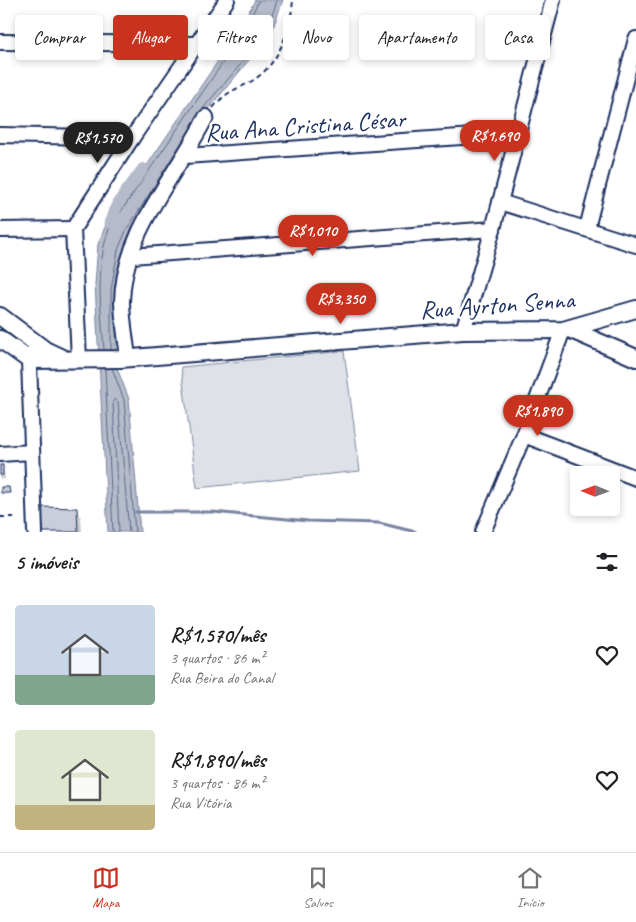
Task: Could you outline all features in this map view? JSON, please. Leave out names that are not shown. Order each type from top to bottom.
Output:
[{"type":"main road","name":"Rua Ayrton Senna","points":[[29,360],[124,359],[463,331],[566,329],[636,309]]},
{"type":"main road","points":[[0,316],[35,343],[79,360]]},
{"type":"main road","points":[[566,329],[636,358]]},
{"type":"main road","points":[[0,339],[29,360]]},
{"type":"street","points":[[217,15],[227,0]]},
{"type":"street","points":[[463,331],[493,229],[553,0]]},
{"type":"street","points":[[587,228],[636,39]]},
{"type":"street","points":[[0,42],[198,44]]},
{"type":"street","points":[[79,360],[73,229],[132,138],[198,44]]},
{"type":"street","points":[[124,359],[122,303],[131,256],[155,201],[186,156],[206,117]]},
{"type":"street","name":"Rua Ana Cristina César","points":[[186,156],[518,133]]},
{"type":"street","points":[[0,135],[132,138]]},
{"type":"street","points":[[500,202],[636,244]]},
{"type":"street","points":[[0,230],[73,229]]},
{"type":"street","points":[[131,256],[493,229]]},
{"type":"street","points":[[488,530],[566,329]]},
{"type":"street","points":[[35,343],[29,360],[35,532]]},
{"type":"street","points":[[524,435],[636,478]]},
{"type":"street","points":[[0,454],[32,452]]},
{"type":"path","points":[[206,117],[230,91],[260,76],[274,58],[285,39],[293,0]]},
{"type":"path","points":[[0,517],[18,517]]},
{"type":"shaded area","points":[[344,351],[360,471],[197,488],[181,367]]},
{"type":"water","points":[[255,0],[283,0],[273,27],[273,15],[247,15]]},
{"type":"water","points":[[219,60],[249,60],[207,111],[130,234],[118,271],[117,368],[129,399],[140,532],[108,532],[95,284],[98,244],[105,227]]},
{"type":"building","points":[[0,465],[3,465],[3,475],[0,475]]},
{"type":"building","points":[[1,487],[9,487],[10,493],[1,493]]},
{"type":"building","points":[[41,507],[77,508],[78,532],[41,532]]},
{"type":"waterway","points":[[110,222],[118,203],[143,169]]},
{"type":"waterway","points":[[136,512],[213,512],[308,521],[379,523],[416,532]]}]
